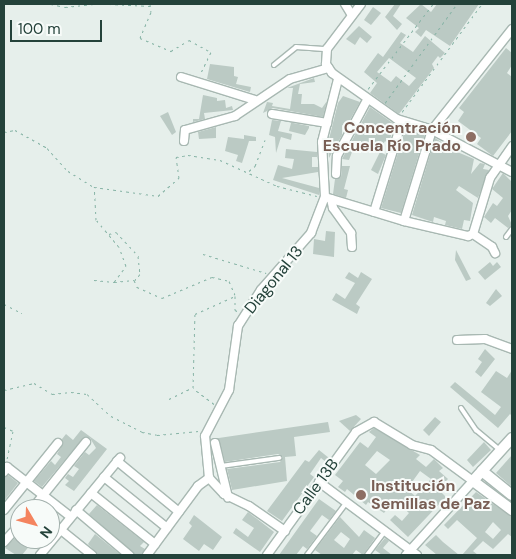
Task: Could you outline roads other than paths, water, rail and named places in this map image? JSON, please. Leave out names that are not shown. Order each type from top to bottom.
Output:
[{"type":"street","points":[[345,4],[352,15]]},
{"type":"street","points":[[361,4],[328,49],[328,68],[338,79],[380,110],[399,120],[432,130],[499,163],[512,172]]},
{"type":"street","points":[[404,221],[432,130],[512,29]]},
{"type":"street","points":[[184,141],[185,130],[235,116],[255,100],[290,79],[328,68]]},
{"type":"street","points":[[181,77],[198,84],[255,100]]},
{"type":"street","points":[[338,79],[321,149],[328,198],[351,233],[352,247]]},
{"type":"street","points":[[336,174],[337,156],[364,99]]},
{"type":"street","points":[[272,114],[327,123]]},
{"type":"street","points":[[374,212],[399,120]]},
{"type":"street","points":[[473,234],[483,196],[499,163],[512,146]]},
{"type":"street","points":[[328,198],[404,221],[468,236],[473,234]]},
{"type":"street","name":"Diagonal 13","points":[[209,478],[206,431],[220,409],[231,378],[235,334],[244,315],[273,276],[311,233],[328,198]]},
{"type":"street","points":[[473,234],[492,247],[495,253]]},
{"type":"street","points":[[457,340],[485,339],[512,349]]},
{"type":"street","name":"Calle 13B","points":[[267,555],[356,432],[368,423],[380,424],[412,445],[431,450],[473,481]]},
{"type":"street","points":[[408,552],[512,438]]},
{"type":"street","points":[[41,499],[86,442]]},
{"type":"street","points":[[4,510],[58,443]]},
{"type":"street","points":[[215,443],[218,467],[228,496]]},
{"type":"street","points":[[92,555],[60,530],[118,460],[179,512]]},
{"type":"street","points":[[5,469],[27,481],[74,513],[129,555]]},
{"type":"street","points":[[482,472],[512,495]]},
{"type":"street","points":[[104,477],[167,528]]},
{"type":"street","points":[[147,555],[202,481],[209,478],[228,496],[250,506],[285,531]]},
{"type":"street","points":[[473,481],[512,510]]},
{"type":"street","points":[[319,482],[385,531],[408,552],[417,555]]},
{"type":"street","points":[[91,493],[155,544]]},
{"type":"street","points":[[43,552],[53,555]]},
{"type":"lane","points":[[274,65],[282,55],[296,47],[328,49]]},
{"type":"lane","points":[[506,237],[512,229]]},
{"type":"lane","points":[[461,408],[476,430],[501,450]]},
{"type":"lane","points":[[218,467],[279,458]]},
{"type":"lane","points":[[307,555],[346,502]]},
{"type":"lane","points":[[367,555],[385,531]]},
{"type":"place","name":"Concentración Escuela Río Prado","points":[[471,137]]},
{"type":"place","name":"Institución Semillas de Paz","points":[[361,495]]}]
